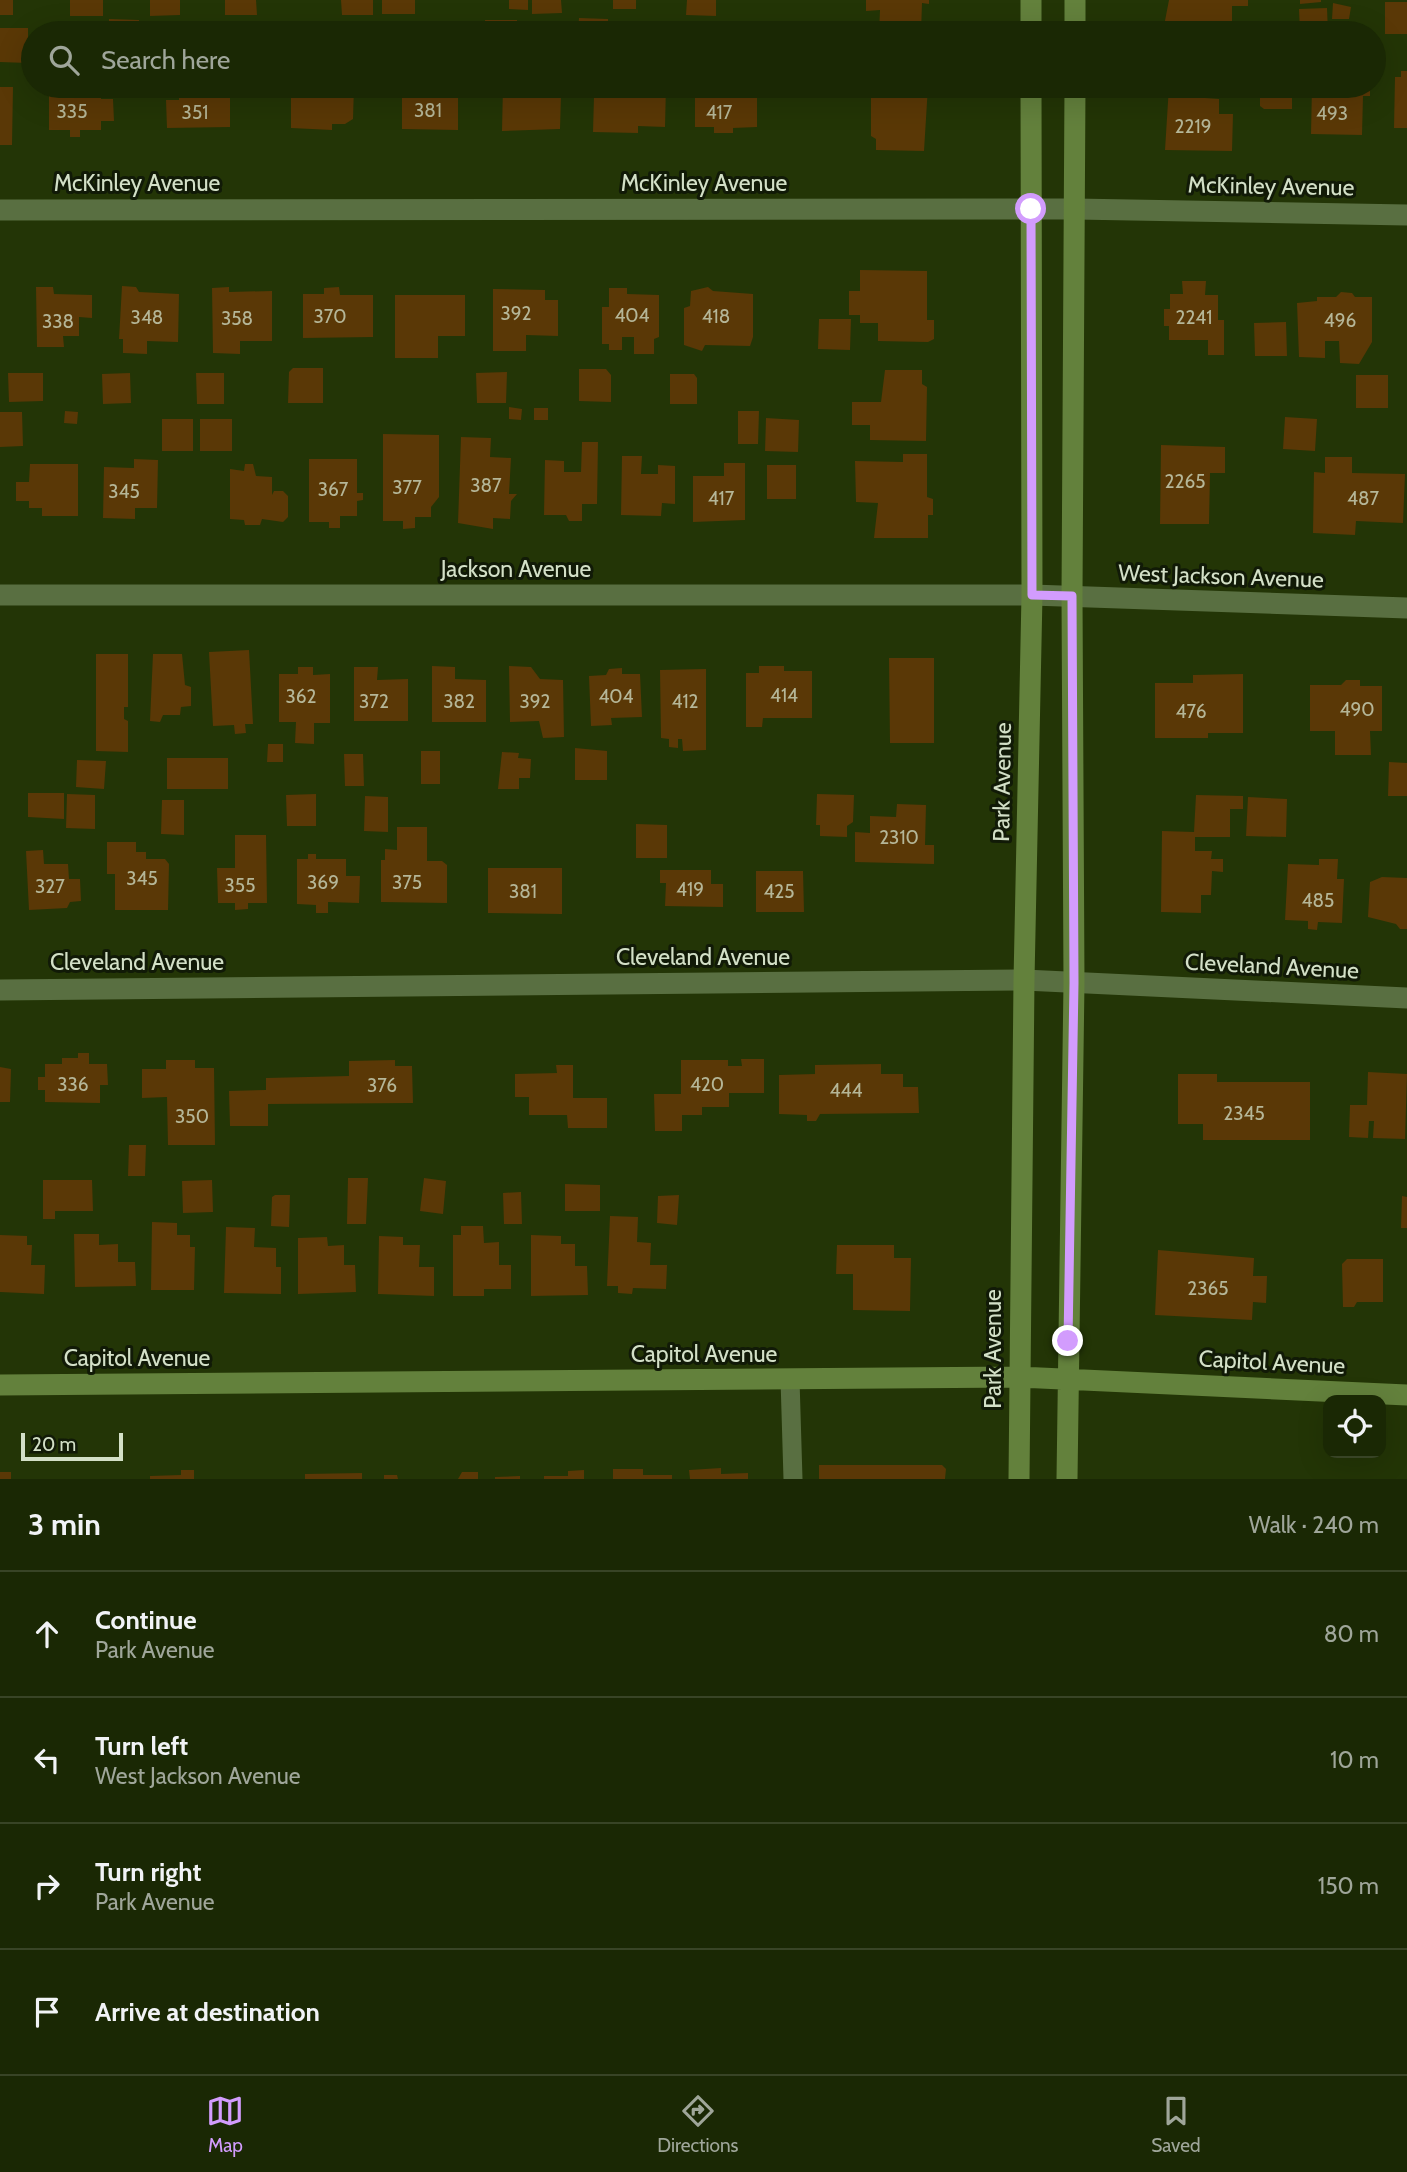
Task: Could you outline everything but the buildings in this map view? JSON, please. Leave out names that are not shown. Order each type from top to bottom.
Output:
[{"type":"main road","points":[[1031,0],[1031,21]]},
{"type":"main road","points":[[1075,0],[1075,21]]},
{"type":"main road","name":"Park Avenue","points":[[1019,1479],[1024,980],[1032,595],[1031,98]]},
{"type":"main road","points":[[1067,1479],[1074,983],[1072,596],[1075,98]]},
{"type":"main road","name":"Capitol Avenue","points":[[0,1385],[1019,1377],[1407,1395]]},
{"type":"street","name":"McKinley Avenue","points":[[0,209],[1074,209],[1407,215]]},
{"type":"street","name":"Jackson Avenue","points":[[0,595],[1032,595]]},
{"type":"street","name":"West Jackson Avenue","points":[[1032,595],[1407,608]]},
{"type":"street","name":"Cleveland Avenue","points":[[0,989],[1024,980],[1407,998]]},
{"type":"lane","points":[[790,1379],[793,1479]]},
{"type":"route","points":[[1031,209],[1032,595],[1072,596],[1074,983],[1068,1341]]}]
